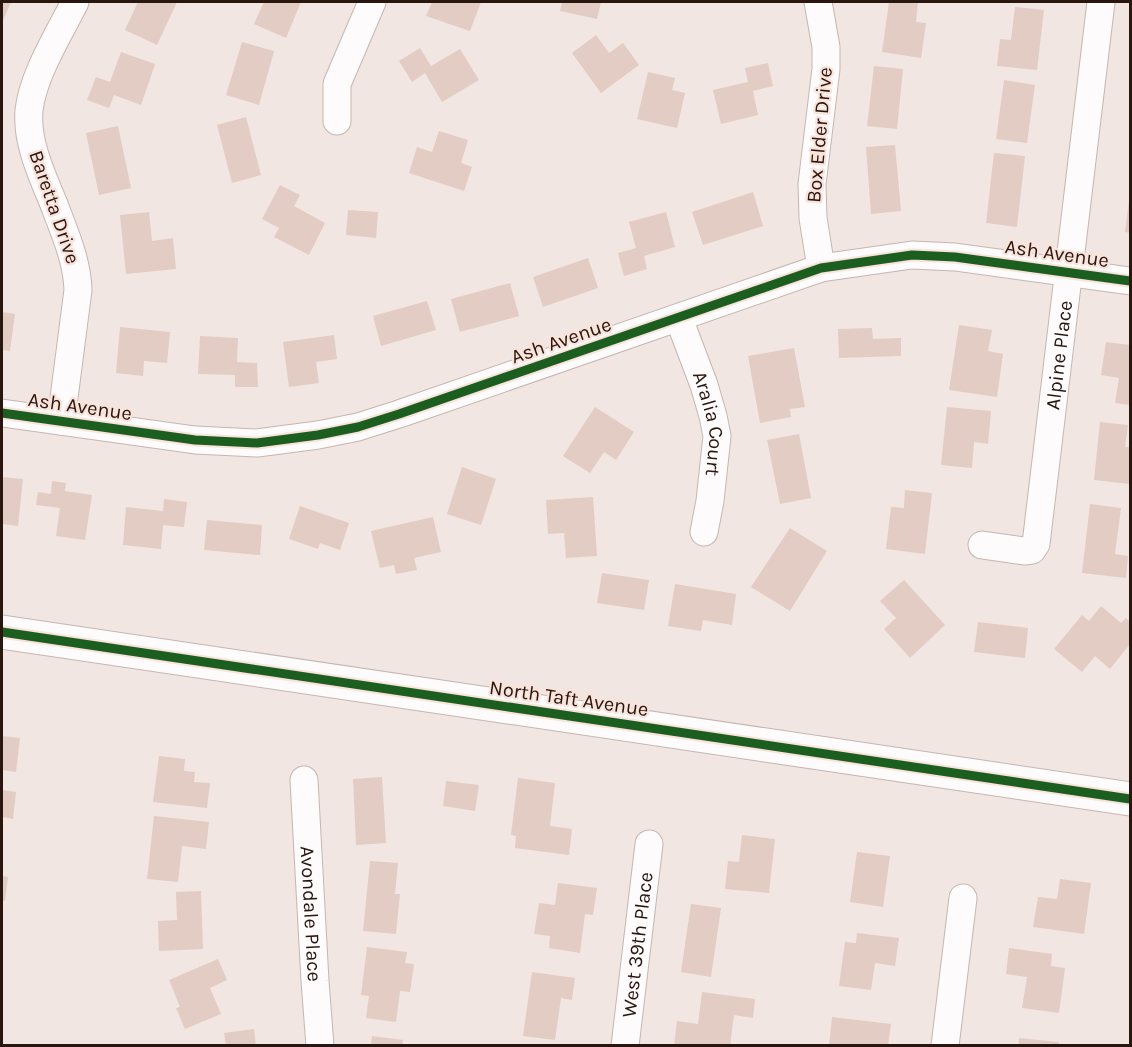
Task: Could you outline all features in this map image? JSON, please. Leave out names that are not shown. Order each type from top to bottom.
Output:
[{"type":"main road","name":"North Taft Avenue","points":[[2,632],[1131,799]]},
{"type":"street","name":"Baretta Drive","points":[[61,422],[78,290],[78,271],[34,153],[29,110],[36,81],[75,2]]},
{"type":"street","points":[[337,121],[337,84],[372,2]]},
{"type":"street","name":"Box Elder Drive","points":[[818,2],[826,47],[826,69],[812,184],[813,218],[821,268]]},
{"type":"street","name":"Alpine Place","points":[[982,545],[1024,551],[1032,550],[1035,544],[1101,2]]},
{"type":"street","name":"Ash Avenue","points":[[2,413],[195,440],[257,443],[358,427],[679,319],[821,268],[912,255],[955,257],[1131,281]]},
{"type":"street","name":"Aralia Court","points":[[679,319],[704,385],[717,436],[704,532]]},
{"type":"street","name":"Avondale Place","points":[[304,780],[320,1046]]},
{"type":"street","name":"West 39th Place","points":[[625,1046],[649,844]]},
{"type":"street","points":[[945,1046],[963,898]]},
{"type":"building","points":[[2,2],[11,2],[2,23]]},
{"type":"building","points":[[138,2],[177,2],[157,45],[125,30]]},
{"type":"building","points":[[264,2],[301,2],[286,38],[254,24]]},
{"type":"building","points":[[432,2],[481,2],[470,31],[426,16]]},
{"type":"building","points":[[562,2],[601,2],[597,19],[560,11]]},
{"type":"building","points":[[889,2],[918,2],[916,22],[926,23],[921,58],[882,52]]},
{"type":"building","points":[[1015,7],[1044,10],[1037,70],[997,66],[1000,39],[1011,40]]},
{"type":"building","points":[[596,35],[609,53],[623,43],[639,65],[601,93],[572,53]]},
{"type":"building","points":[[242,42],[274,51],[259,105],[226,95]]},
{"type":"building","points":[[420,48],[431,66],[460,49],[479,80],[442,102],[425,73],[412,82],[399,61]]},
{"type":"building","points":[[121,52],[155,64],[141,105],[114,95],[109,108],[87,100],[96,77],[110,82]]},
{"type":"building","points":[[768,63],[773,86],[753,91],[758,115],[721,124],[713,90],[748,82],[745,68]]},
{"type":"building","points":[[874,66],[903,69],[897,129],[867,126]]},
{"type":"building","points":[[648,72],[675,78],[672,90],[685,93],[677,128],[637,119]]},
{"type":"building","points":[[1004,80],[1035,85],[1027,143],[996,139]]},
{"type":"building","points":[[246,117],[261,175],[232,183],[217,125]]},
{"type":"building","points":[[118,126],[131,188],[99,195],[86,133]]},
{"type":"building","points":[[439,131],[468,140],[461,163],[472,167],[464,191],[409,173],[417,147],[432,152]]},
{"type":"building","points":[[895,145],[901,211],[871,214],[866,147]]},
{"type":"building","points":[[994,153],[1025,156],[1017,227],[986,223]]},
{"type":"building","points":[[280,185],[300,195],[294,206],[325,223],[309,255],[274,237],[279,228],[262,219]]},
{"type":"building","points":[[753,192],[763,226],[703,245],[692,212]]},
{"type":"building","points":[[1130,200],[1130,233],[1125,232]]},
{"type":"building","points":[[348,210],[378,212],[376,238],[346,235]]},
{"type":"building","points":[[149,212],[152,241],[173,238],[176,269],[126,274],[120,215]]},
{"type":"building","points":[[666,212],[675,247],[644,256],[647,269],[624,276],[618,253],[636,248],[629,222]]},
{"type":"building","points":[[588,258],[598,288],[543,307],[533,277]]},
{"type":"building","points":[[510,283],[519,316],[460,332],[451,299]]},
{"type":"building","points":[[427,301],[436,330],[381,346],[373,316]]},
{"type":"building","points":[[2,312],[15,314],[10,351],[2,350]]},
{"type":"building","points":[[959,325],[992,330],[988,351],[1003,354],[997,397],[949,390]]},
{"type":"building","points":[[120,327],[170,332],[167,363],[144,361],[143,376],[116,373]]},
{"type":"building","points":[[872,328],[873,339],[901,338],[901,356],[839,358],[838,329]]},
{"type":"building","points":[[334,335],[337,359],[316,362],[319,383],[289,387],[283,342]]},
{"type":"building","points":[[200,336],[238,338],[237,362],[257,363],[258,387],[235,387],[235,375],[198,374]]},
{"type":"building","points":[[1106,342],[1130,345],[1130,405],[1115,403],[1119,378],[1101,375]]},
{"type":"building","points":[[794,348],[805,407],[790,409],[791,417],[760,423],[748,356]]},
{"type":"building","points":[[595,407],[634,432],[616,460],[604,452],[590,473],[563,456]]},
{"type":"building","points":[[947,407],[991,411],[988,444],[974,442],[972,468],[941,465]]},
{"type":"building","points":[[1100,422],[1128,425],[1125,447],[1130,447],[1130,484],[1094,480]]},
{"type":"building","points":[[799,434],[811,498],[780,504],[767,440]]},
{"type":"building","points":[[462,467],[496,479],[481,525],[447,514]]},
{"type":"building","points":[[2,477],[23,479],[18,526],[2,524]]},
{"type":"building","points":[[52,481],[66,483],[65,491],[92,495],[85,540],[56,536],[60,508],[36,505],[38,492],[51,494]]},
{"type":"building","points":[[905,490],[932,493],[925,554],[886,549],[891,507],[904,508]]},
{"type":"building","points":[[593,497],[597,556],[566,558],[564,533],[548,534],[546,500]]},
{"type":"building","points":[[164,499],[187,502],[184,527],[163,525],[161,549],[123,545],[126,507],[163,511]]},
{"type":"building","points":[[1090,504],[1121,508],[1115,554],[1128,556],[1126,578],[1082,573]]},
{"type":"building","points":[[300,506],[349,523],[340,550],[320,543],[318,549],[289,539]]},
{"type":"building","points":[[433,517],[441,552],[414,558],[417,570],[396,574],[394,565],[380,568],[371,531]]},
{"type":"building","points":[[207,520],[262,525],[260,555],[204,550]]},
{"type":"building","points":[[790,528],[827,551],[790,611],[751,587]]},
{"type":"building","points":[[602,573],[649,580],[644,610],[597,603]]},
{"type":"building","points":[[904,580],[945,625],[910,658],[884,629],[896,618],[880,601]]},
{"type":"building","points":[[675,584],[736,594],[732,625],[703,620],[701,631],[668,626]]},
{"type":"building","points":[[1101,606],[1121,623],[1126,618],[1130,622],[1130,644],[1110,669],[1095,656],[1082,672],[1054,649],[1082,615],[1089,621]]},
{"type":"building","points":[[978,622],[1028,628],[1025,658],[974,652]]},
{"type":"building","points":[[2,736],[20,738],[16,772],[2,770]]},
{"type":"building","points":[[159,756],[185,759],[184,771],[195,772],[194,782],[210,783],[207,808],[153,802]]},
{"type":"building","points":[[382,777],[386,843],[356,845],[353,779]]},
{"type":"building","points":[[518,778],[555,783],[550,826],[572,829],[569,855],[515,848],[516,836],[511,835]]},
{"type":"building","points":[[446,781],[479,785],[475,811],[443,806]]},
{"type":"building","points":[[2,790],[16,792],[13,819],[2,817]]},
{"type":"building","points":[[154,816],[209,822],[206,849],[182,846],[178,882],[147,879]]},
{"type":"building","points":[[742,835],[775,839],[769,893],[725,889],[728,861],[739,862]]},
{"type":"building","points":[[857,852],[890,856],[883,907],[850,902]]},
{"type":"building","points":[[370,861],[398,863],[395,894],[400,894],[396,934],[363,931]]},
{"type":"building","points":[[2,876],[8,877],[5,901],[2,900]]},
{"type":"building","points":[[1060,879],[1091,883],[1084,934],[1033,927],[1038,897],[1057,899]]},
{"type":"building","points":[[558,883],[597,888],[593,915],[585,914],[580,953],[549,948],[550,936],[534,934],[539,903],[555,905]]},
{"type":"building","points":[[201,891],[203,949],[159,951],[158,921],[177,920],[176,892]]},
{"type":"building","points":[[691,904],[721,908],[711,977],[681,972]]},
{"type":"building","points":[[857,933],[899,938],[895,966],[875,963],[871,990],[839,986],[845,942],[856,943]]},
{"type":"building","points":[[367,947],[407,952],[405,963],[414,964],[410,992],[400,991],[396,1022],[366,1018],[369,996],[361,995]]},
{"type":"building","points":[[1009,948],[1052,954],[1051,966],[1065,968],[1059,1013],[1022,1008],[1027,977],[1006,974]]},
{"type":"building","points":[[218,959],[227,980],[210,988],[221,1014],[185,1029],[176,1008],[180,1007],[169,980]]},
{"type":"building","points":[[532,972],[575,978],[572,1000],[561,998],[555,1040],[523,1036]]},
{"type":"building","points":[[702,992],[755,999],[753,1018],[734,1015],[730,1046],[674,1046],[677,1021],[698,1024]]},
{"type":"building","points":[[832,1017],[891,1024],[888,1046],[829,1046]]},
{"type":"building","points":[[254,1029],[256,1046],[226,1046],[224,1033]]},
{"type":"building","points":[[372,1036],[403,1040],[402,1046],[371,1046]]},
{"type":"building","points":[[1019,1038],[1059,1042],[1059,1046],[1018,1046]]},
{"type":"cycle path","points":[[2,413],[195,440],[257,443],[358,427],[821,268],[912,255],[955,257],[1130,281]]},
{"type":"cycle path","points":[[2,632],[1130,799]]}]
